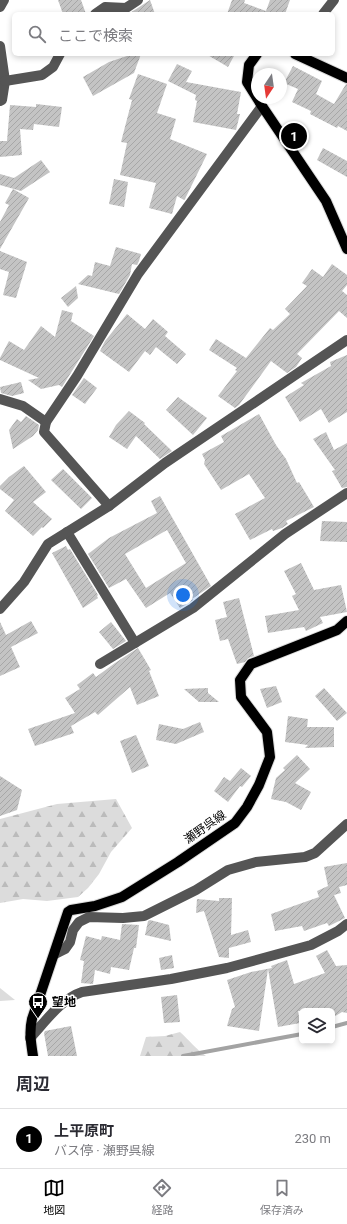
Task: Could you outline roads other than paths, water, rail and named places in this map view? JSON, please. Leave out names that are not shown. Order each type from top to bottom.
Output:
[{"type":"main road","points":[[256,56],[249,65],[247,82],[326,201],[347,249]]},
{"type":"main road","points":[[299,56],[347,78]]},
{"type":"main road","name":"瀬野呉線","points":[[34,1056],[30,1038],[32,1019],[68,912],[96,906],[122,897],[225,831],[235,823],[241,816],[259,785],[270,757],[267,732],[241,697],[240,680],[251,664],[337,630],[347,621]]},
{"type":"street","points":[[0,7],[4,0]]},
{"type":"street","points":[[99,12],[106,7],[126,8],[138,0]]},
{"type":"street","points":[[325,12],[334,0]]},
{"type":"street","points":[[0,46],[5,81],[2,100],[0,102]]},
{"type":"street","points":[[5,81],[42,75],[53,67],[59,56]]},
{"type":"street","points":[[109,506],[44,432],[46,422],[77,376],[138,274],[262,106]]},
{"type":"street","points":[[0,609],[24,582],[48,544],[109,506],[165,464],[347,340]]},
{"type":"street","points":[[0,399],[23,406],[46,422]]},
{"type":"street","points":[[100,664],[193,608],[286,534],[347,493]]},
{"type":"street","points":[[67,532],[135,643]]},
{"type":"street","points":[[55,954],[65,949],[70,942],[73,930],[79,922],[89,917],[123,918],[144,916],[196,890],[228,870],[256,862],[305,857],[315,854],[347,824]]},
{"type":"street","points":[[30,1038],[72,995],[82,992],[158,981],[226,968],[311,945],[338,931],[347,924]]},
{"type":"waterway","points":[[335,1026],[347,1023]]},
{"type":"waterway","points":[[183,1056],[299,1035]]},
{"type":"place","name":"上平原町","points":[[294,136]]},
{"type":"place","name":"望地","points":[[38,1019]]}]
